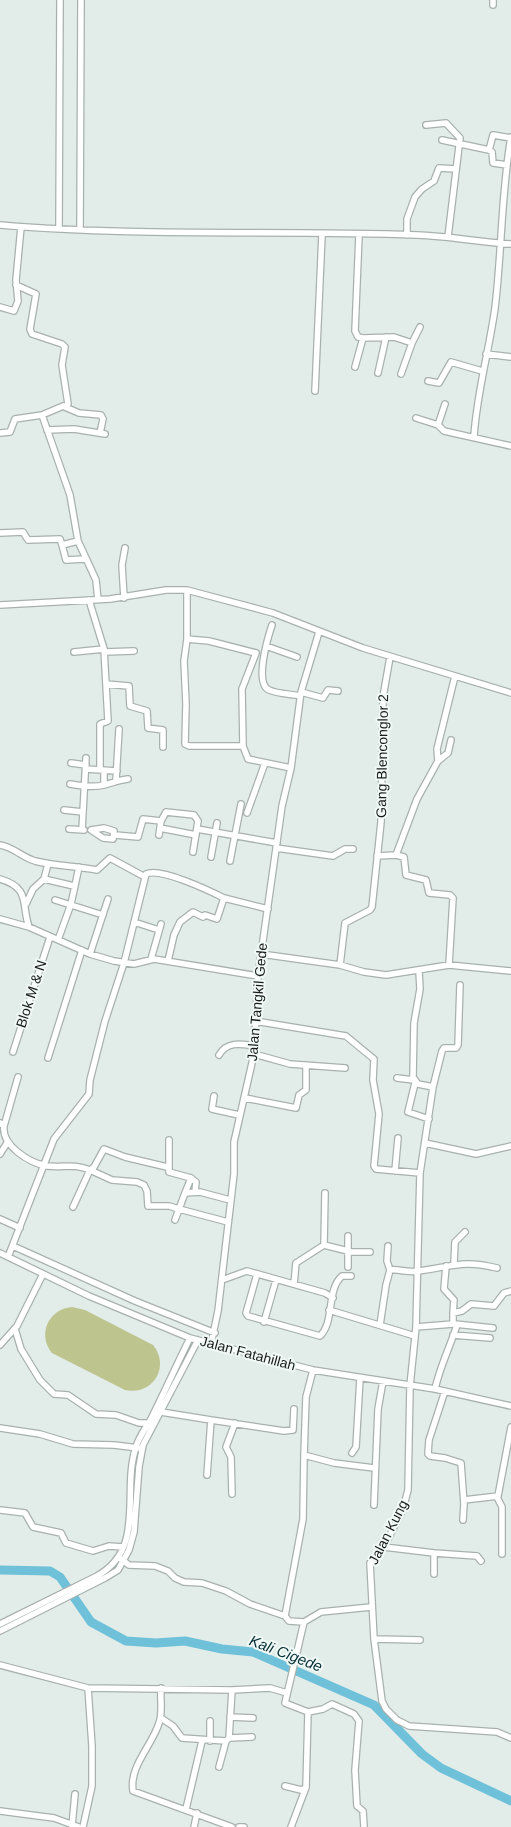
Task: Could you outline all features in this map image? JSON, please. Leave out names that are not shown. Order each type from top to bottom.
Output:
[{"type":"street","points":[[59,230],[60,0]]},
{"type":"street","points":[[80,230],[81,0]]},
{"type":"street","points":[[426,125],[446,123],[460,138],[448,237]]},
{"type":"street","points":[[474,436],[482,371],[494,311],[508,182],[506,165],[511,138],[493,136],[490,150],[493,155],[493,163],[506,165]]},
{"type":"street","points":[[442,140],[490,150]]},
{"type":"street","points":[[407,235],[407,219],[417,194],[435,180],[439,168],[456,169]]},
{"type":"street","points":[[0,225],[59,230],[407,235],[448,237],[511,244]]},
{"type":"street","points":[[0,307],[16,310],[18,296],[16,285],[21,227]]},
{"type":"street","points":[[314,391],[322,234]]},
{"type":"street","points":[[359,235],[354,319],[356,334],[363,338],[400,338],[412,343]]},
{"type":"street","points":[[16,285],[36,294],[30,330],[32,334],[62,344],[65,347],[62,365],[68,399],[65,407]]},
{"type":"street","points":[[401,374],[420,327]]},
{"type":"street","points":[[378,373],[386,337]]},
{"type":"street","points":[[355,367],[363,338]]},
{"type":"street","points":[[486,354],[511,356]]},
{"type":"street","points":[[428,381],[439,383],[451,362],[482,371]]},
{"type":"street","points":[[438,425],[445,404]]},
{"type":"street","points":[[0,433],[10,432],[14,420],[42,415],[65,407],[79,413],[101,416],[103,419],[102,433],[74,429],[47,430]]},
{"type":"street","points":[[42,415],[70,495],[78,541],[96,580],[98,600]]},
{"type":"street","points":[[416,418],[438,425],[444,431],[474,436],[511,446]]},
{"type":"street","points":[[0,533],[24,532],[28,540],[60,539],[66,560],[85,559]]},
{"type":"street","points":[[62,545],[78,541]]},
{"type":"street","points":[[124,598],[122,565],[125,548]]},
{"type":"street","points":[[0,605],[124,598],[166,590],[187,590],[273,613],[319,632],[390,657],[511,693]]},
{"type":"street","points":[[187,590],[187,639],[184,661],[185,744],[188,746],[243,746]]},
{"type":"street","points":[[89,600],[104,651],[108,721],[100,724],[104,785]]},
{"type":"street","points":[[272,626],[262,670],[266,688],[323,698],[328,690],[338,691]]},
{"type":"street","name":"Jalan Tangkil Gede","points":[[211,1344],[215,1333],[222,1280],[234,1174],[234,1142],[254,1054],[258,976],[276,846],[291,768],[301,694],[319,632]]},
{"type":"street","points":[[187,639],[209,641],[256,653],[242,689],[243,746],[248,759],[291,768]]},
{"type":"street","points":[[266,646],[297,657]]},
{"type":"street","points":[[74,652],[134,651]]},
{"type":"street","name":"Gang Blenconglor 2","points":[[340,965],[345,923],[372,907],[382,818],[383,697],[390,657]]},
{"type":"street","points":[[438,761],[437,749],[455,676]]},
{"type":"street","points":[[106,684],[129,686],[130,706],[147,711],[148,728],[163,730],[163,747]]},
{"type":"street","points":[[116,780],[122,754],[119,729]]},
{"type":"street","points":[[396,855],[411,812],[438,761],[448,752],[451,740]]},
{"type":"street","points":[[71,763],[86,764],[102,770],[117,770]]},
{"type":"street","points":[[82,830],[86,764]]},
{"type":"street","points":[[247,813],[265,764]]},
{"type":"street","points":[[70,784],[85,786],[104,785],[116,780],[128,779]]},
{"type":"street","points":[[230,861],[241,804]]},
{"type":"street","points":[[64,810],[83,812]]},
{"type":"street","points":[[158,836],[161,821],[164,814],[168,811],[194,815],[198,821],[193,852]]},
{"type":"street","points":[[69,829],[110,829],[115,835],[138,837],[143,819],[161,821]]},
{"type":"street","points":[[211,857],[217,823]]},
{"type":"street","points":[[160,828],[215,832],[276,846],[333,856],[345,850],[354,849]]},
{"type":"street","points":[[91,830],[98,836],[111,840],[115,835]]},
{"type":"street","points":[[0,845],[8,846],[27,858],[48,864],[100,870],[110,858],[145,876]]},
{"type":"street","points":[[377,856],[396,855],[404,857],[406,875],[426,880],[429,892],[450,895],[453,898],[450,965]]},
{"type":"street","points":[[26,904],[33,889],[44,879],[48,864]]},
{"type":"street","points":[[58,940],[71,904],[79,867]]},
{"type":"street","points":[[8,1257],[45,1166],[54,1138],[85,1101],[105,1021],[124,963],[145,876],[148,873],[154,873],[197,885],[224,898],[268,909]]},
{"type":"street","points":[[0,879],[15,885],[26,904],[29,928]]},
{"type":"street","points":[[44,879],[74,886]]},
{"type":"street","points":[[90,954],[108,898]]},
{"type":"street","points":[[168,961],[174,934],[180,922],[193,912],[203,917],[205,915],[217,919],[224,898]]},
{"type":"street","points":[[55,900],[103,915]]},
{"type":"street","points":[[0,919],[29,928],[90,954],[124,963],[134,964],[151,959],[258,976]]},
{"type":"street","points":[[134,922],[160,927],[151,959]]},
{"type":"street","name":"Blok M & N","points":[[12,1052],[50,937]]},
{"type":"street","points":[[48,1058],[82,950]]},
{"type":"street","points":[[261,954],[340,965],[380,975],[419,970],[432,966],[450,965],[511,971]]},
{"type":"street","points":[[419,970],[420,989],[413,1029],[415,1081],[408,1112],[429,1119]]},
{"type":"street","name":"Jalan Kung","points":[[460,984],[458,1045],[456,1048],[444,1048],[433,1088],[420,1173],[416,1327],[410,1386],[408,1490],[403,1510],[384,1547],[370,1566],[374,1640],[382,1701],[392,1714],[404,1724],[497,1732],[511,1738]]},
{"type":"street","points":[[255,1021],[346,1036],[371,1055],[374,1059],[373,1080],[378,1106],[373,1162],[376,1169],[420,1173]]},
{"type":"street","points":[[219,1055],[222,1049],[232,1045],[254,1046]]},
{"type":"street","points":[[254,1054],[306,1066],[345,1068]]},
{"type":"street","points":[[245,1098],[296,1108],[299,1095],[306,1090],[306,1066]]},
{"type":"street","points":[[18,1077],[2,1124],[7,1142],[25,1156],[45,1166],[76,1164],[112,1180],[137,1182],[144,1185],[147,1191],[148,1206],[169,1206],[228,1222]]},
{"type":"street","points":[[397,1078],[415,1081],[433,1088]]},
{"type":"street","points":[[214,1096],[212,1108],[239,1115]]},
{"type":"street","points":[[395,1171],[398,1138]]},
{"type":"street","points":[[169,1140],[167,1168],[170,1173],[191,1178],[196,1182],[195,1192]]},
{"type":"street","points":[[0,1154],[7,1142]]},
{"type":"street","points":[[425,1143],[476,1154],[511,1146]]},
{"type":"street","points":[[73,1207],[90,1170],[94,1168],[103,1149],[125,1158],[167,1168]]},
{"type":"street","points":[[175,1220],[191,1178]]},
{"type":"street","points":[[185,1193],[195,1192],[230,1200]]},
{"type":"street","points":[[324,1245],[325,1193]]},
{"type":"street","points":[[0,1220],[20,1228]]},
{"type":"street","points":[[454,1263],[456,1242],[465,1232]]},
{"type":"street","points":[[348,1236],[348,1267]]},
{"type":"street","points":[[294,1284],[296,1263],[324,1245],[348,1251],[370,1252]]},
{"type":"street","points":[[13,1246],[135,1301],[215,1333]]},
{"type":"street","points":[[380,1325],[390,1270],[387,1261],[388,1246]]},
{"type":"street","name":"Jalan Fatahillah","points":[[0,1253],[89,1296],[190,1338],[313,1370],[410,1386],[435,1388],[511,1406]]},
{"type":"street","points":[[390,1270],[416,1272],[454,1263],[483,1264],[497,1268]]},
{"type":"street","points":[[435,1388],[440,1365],[454,1335],[455,1324],[454,1300],[444,1289],[446,1266]]},
{"type":"street","points":[[222,1280],[241,1272],[257,1274],[325,1293],[333,1298]]},
{"type":"street","points":[[0,1345],[15,1329],[43,1274]]},
{"type":"street","points":[[257,1274],[246,1313],[248,1316],[320,1336],[323,1334],[337,1280],[342,1276],[351,1276]]},
{"type":"street","points":[[264,1322],[276,1280]]},
{"type":"street","points":[[454,1313],[462,1312],[471,1304],[494,1306],[504,1293],[511,1291]]},
{"type":"street","points":[[329,1310],[415,1336]]},
{"type":"street","points":[[416,1327],[455,1324],[493,1328]]},
{"type":"street","points":[[15,1329],[21,1349],[40,1380],[54,1394],[68,1395],[96,1414],[116,1416],[139,1423],[149,1423]]},
{"type":"street","points":[[454,1335],[490,1338]]},
{"type":"street","points":[[121,1559],[131,1516],[132,1471],[138,1449],[190,1338]]},
{"type":"street","points":[[0,1631],[85,1585],[112,1568],[129,1550],[136,1518],[138,1449],[161,1412],[198,1340]]},
{"type":"street","points":[[285,1616],[304,1519],[306,1397],[313,1370]]},
{"type":"street","points":[[352,1453],[356,1447],[360,1378]]},
{"type":"street","points":[[374,1505],[374,1468],[378,1409],[383,1381]]},
{"type":"street","points":[[445,1390],[429,1440],[428,1454],[461,1463],[464,1500],[462,1520]]},
{"type":"street","points":[[161,1412],[284,1431],[293,1430],[294,1409]]},
{"type":"street","points":[[207,1475],[211,1420]]},
{"type":"street","points":[[232,1494],[231,1457],[226,1448],[235,1423]]},
{"type":"street","points":[[502,1554],[502,1507],[497,1497],[511,1427]]},
{"type":"street","points":[[0,1428],[18,1433],[40,1434],[73,1444],[138,1449]]},
{"type":"street","points":[[304,1455],[334,1463],[374,1468]]},
{"type":"street","points":[[464,1500],[497,1497]]},
{"type":"street","points":[[0,1510],[25,1513],[33,1526],[61,1533],[66,1543],[90,1551],[108,1546],[123,1548]]},
{"type":"street","points":[[384,1547],[477,1556],[480,1561]]},
{"type":"street","points":[[434,1552],[434,1574]]},
{"type":"street","points":[[121,1559],[129,1565],[155,1566],[168,1571],[175,1578],[184,1582],[202,1583],[226,1591],[250,1604],[285,1616],[289,1621],[304,1622],[321,1612],[372,1607]]},
{"type":"street","points":[[0,1624],[63,1596]]},
{"type":"street","points":[[304,1622],[285,1703],[308,1712],[323,1709],[332,1704],[358,1718],[356,1793],[357,1806],[364,1812],[364,1827]]},
{"type":"street","points":[[374,1640],[420,1640]]},
{"type":"street","points":[[0,1665],[88,1688],[232,1690],[270,1688],[287,1693]]},
{"type":"street","points":[[77,1826],[92,1786],[92,1746],[88,1688]]},
{"type":"street","points":[[161,1688],[161,1718],[155,1734],[137,1764],[132,1790],[147,1798],[186,1808],[232,1827]]},
{"type":"street","points":[[219,1767],[228,1739],[232,1690]]},
{"type":"street","points":[[291,1827],[305,1790],[308,1712]]},
{"type":"street","points":[[161,1718],[173,1726],[182,1738],[210,1741],[252,1737]]},
{"type":"street","points":[[230,1718],[253,1718]]},
{"type":"street","points":[[210,1721],[210,1741]]},
{"type":"street","points":[[186,1808],[202,1741]]},
{"type":"street","points":[[285,1786],[305,1790]]},
{"type":"street","points":[[75,1794],[77,1826]]},
{"type":"street","points":[[0,1811],[54,1818],[77,1826]]},
{"type":"street","points":[[194,1827],[197,1813]]},
{"type":"street","points":[[239,1827],[244,1827]]},
{"type":"green space","points":[[72,1307],[85,1310],[153,1345],[158,1353],[160,1362],[156,1378],[143,1389],[135,1391],[125,1390],[52,1353],[45,1339],[47,1324],[57,1312]]},
{"type":"waterway","name":"Kali Cigede","points":[[0,1570],[50,1571],[60,1577],[91,1622],[126,1641],[156,1643],[185,1641],[222,1649],[253,1652],[374,1705],[422,1754],[441,1768],[511,1801]]}]
